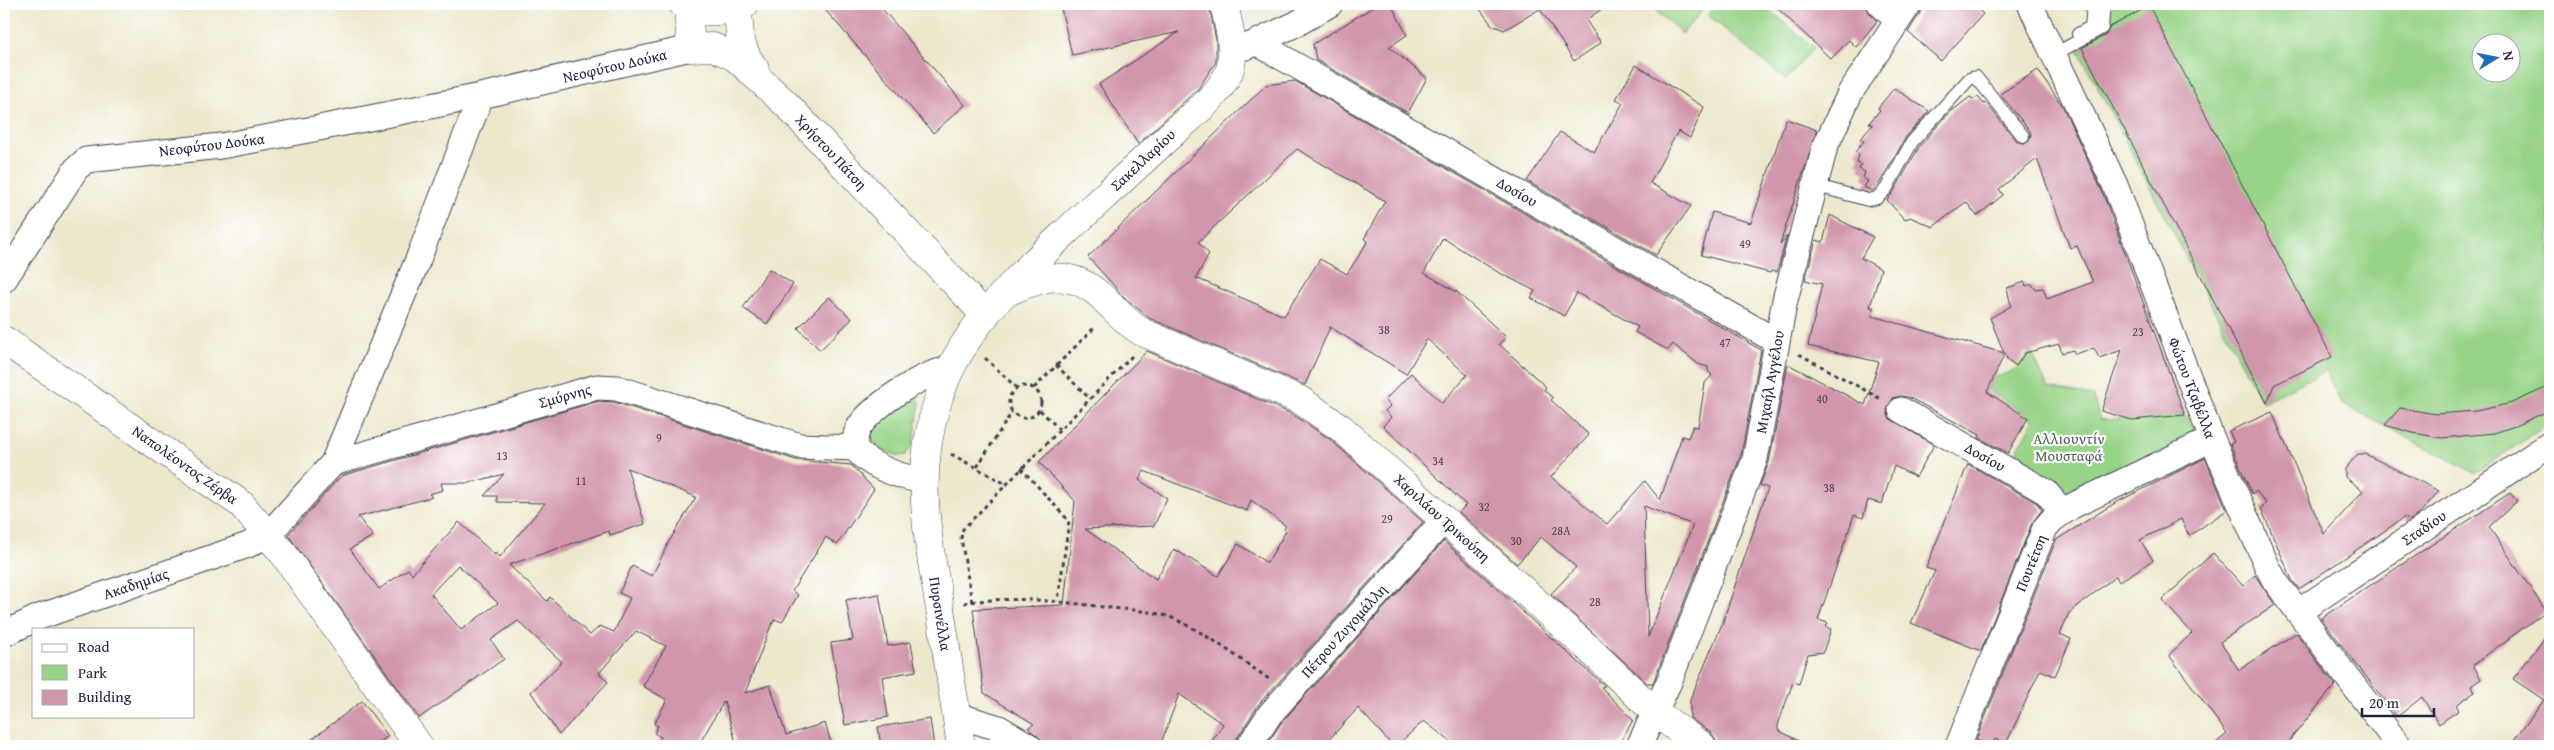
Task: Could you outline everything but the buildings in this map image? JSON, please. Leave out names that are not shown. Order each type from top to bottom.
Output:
[{"type":"street","name":"Σακελλαρίου","points":[[949,370],[985,315],[1037,258],[1217,90],[1244,47],[1224,4]]},
{"type":"street","points":[[1244,47],[1296,24],[1330,4]]},
{"type":"street","name":"Φώτου Τζαβέλλα","points":[[2030,4],[2054,51],[2115,185],[2212,439],[2267,566],[2298,612],[2399,746]]},
{"type":"street","points":[[691,48],[685,5],[714,11],[742,5],[739,40],[744,54],[758,73],[786,104]]},
{"type":"street","name":"Μιχαήλ Αγγέλου","points":[[1639,746],[1656,713],[1755,459],[1776,341],[1794,261],[1825,147],[1842,108],[1895,8]]},
{"type":"street","name":"Χρήστου Πάτση","points":[[691,48],[713,47],[732,54],[786,104],[985,315]]},
{"type":"street","name":"Δοσίου","points":[[1244,47],[1776,341]]},
{"type":"street","name":"Νεοφύτου Δούκα","points":[[4,280],[76,169],[86,160],[221,146],[481,96],[691,48]]},
{"type":"street","points":[[269,534],[332,462],[418,257],[481,96]]},
{"type":"street","name":"Χαριλάου Τρικούπη","points":[[1003,294],[1034,281],[1057,276],[1084,283],[1137,330],[1300,400],[1341,428],[1588,648],[1656,713],[1702,746]]},
{"type":"street","name":"Ναπολέοντος Ζέρβα","points":[[4,340],[227,492],[251,513],[269,534],[417,745]]},
{"type":"street","points":[[924,481],[886,469],[865,458],[855,448],[859,427],[870,415],[918,379],[933,372],[949,370]]},
{"type":"street","name":"Πυρσινέλλα","points":[[949,370],[938,398],[928,442],[924,481],[928,541],[961,746]]},
{"type":"street","name":"Σμύρνης","points":[[332,462],[597,387],[618,388],[800,446],[855,448]]},
{"type":"street","name":"Δοσίου","points":[[1901,410],[2046,492],[2063,512]]},
{"type":"street","name":"Πουτέτση","points":[[1958,746],[2041,535],[2052,520],[2063,512],[2212,439]]},
{"type":"street","name":"Σταδίου","points":[[2298,612],[2550,444]]},
{"type":"street","name":"Πέτρου Ζυγομάλλη","points":[[1249,746],[1270,714],[1444,520]]},
{"type":"street","name":"Ακαδημίας","points":[[4,634],[39,618],[248,545],[269,534]]},
{"type":"street","points":[[956,716],[999,728],[1029,746]]},
{"type":"lane","points":[[2054,51],[2091,26],[2093,4]]},
{"type":"lane","points":[[2054,51],[2102,28],[2104,4]]},
{"type":"lane","points":[[1814,185],[1868,200],[1877,198],[1886,189],[1912,142],[1969,78],[1976,77],[2023,136]]},
{"type":"path","points":[[1034,388],[1113,308]]},
{"type":"path","points":[[972,602],[962,532],[1021,468],[1151,337]]},
{"type":"path","points":[[967,341],[1017,388]]},
{"type":"path","points":[[1776,341],[1901,410]]},
{"type":"path","points":[[1056,365],[1089,399]]},
{"type":"path","points":[[1028,386],[1034,388],[1041,399],[1040,410],[1033,417],[1024,419],[1012,412],[1009,400],[1017,388],[1028,386]]},
{"type":"path","points":[[1040,410],[1059,429]]},
{"type":"path","points":[[977,468],[1012,412]]},
{"type":"path","points":[[928,442],[1006,484]]},
{"type":"path","points":[[1021,468],[1069,521],[1058,601]]},
{"type":"path","points":[[939,607],[972,602],[1016,599],[1058,601],[1146,612],[1171,618],[1202,634],[1289,693]]},
{"type":"green space","points":[[1659,4],[1708,4],[1682,34],[1654,9]]},
{"type":"green space","points":[[1718,4],[1762,4],[1814,47],[1786,80],[1708,15]]},
{"type":"green space","points":[[2098,4],[2550,4],[2550,423],[2475,473],[2341,403],[2326,371],[2262,402],[2077,48]]},
{"type":"green space","name":"Αλλιουντίν Μουσταφά","points":[[2031,351],[2048,388],[2093,396],[2100,420],[2185,415],[2201,439],[2074,499],[2011,462],[2034,420],[1988,390],[1992,379],[2016,369]]},
{"type":"green space","points":[[916,395],[920,403],[913,446],[905,455],[898,456],[877,447],[870,436],[877,420]]}]
